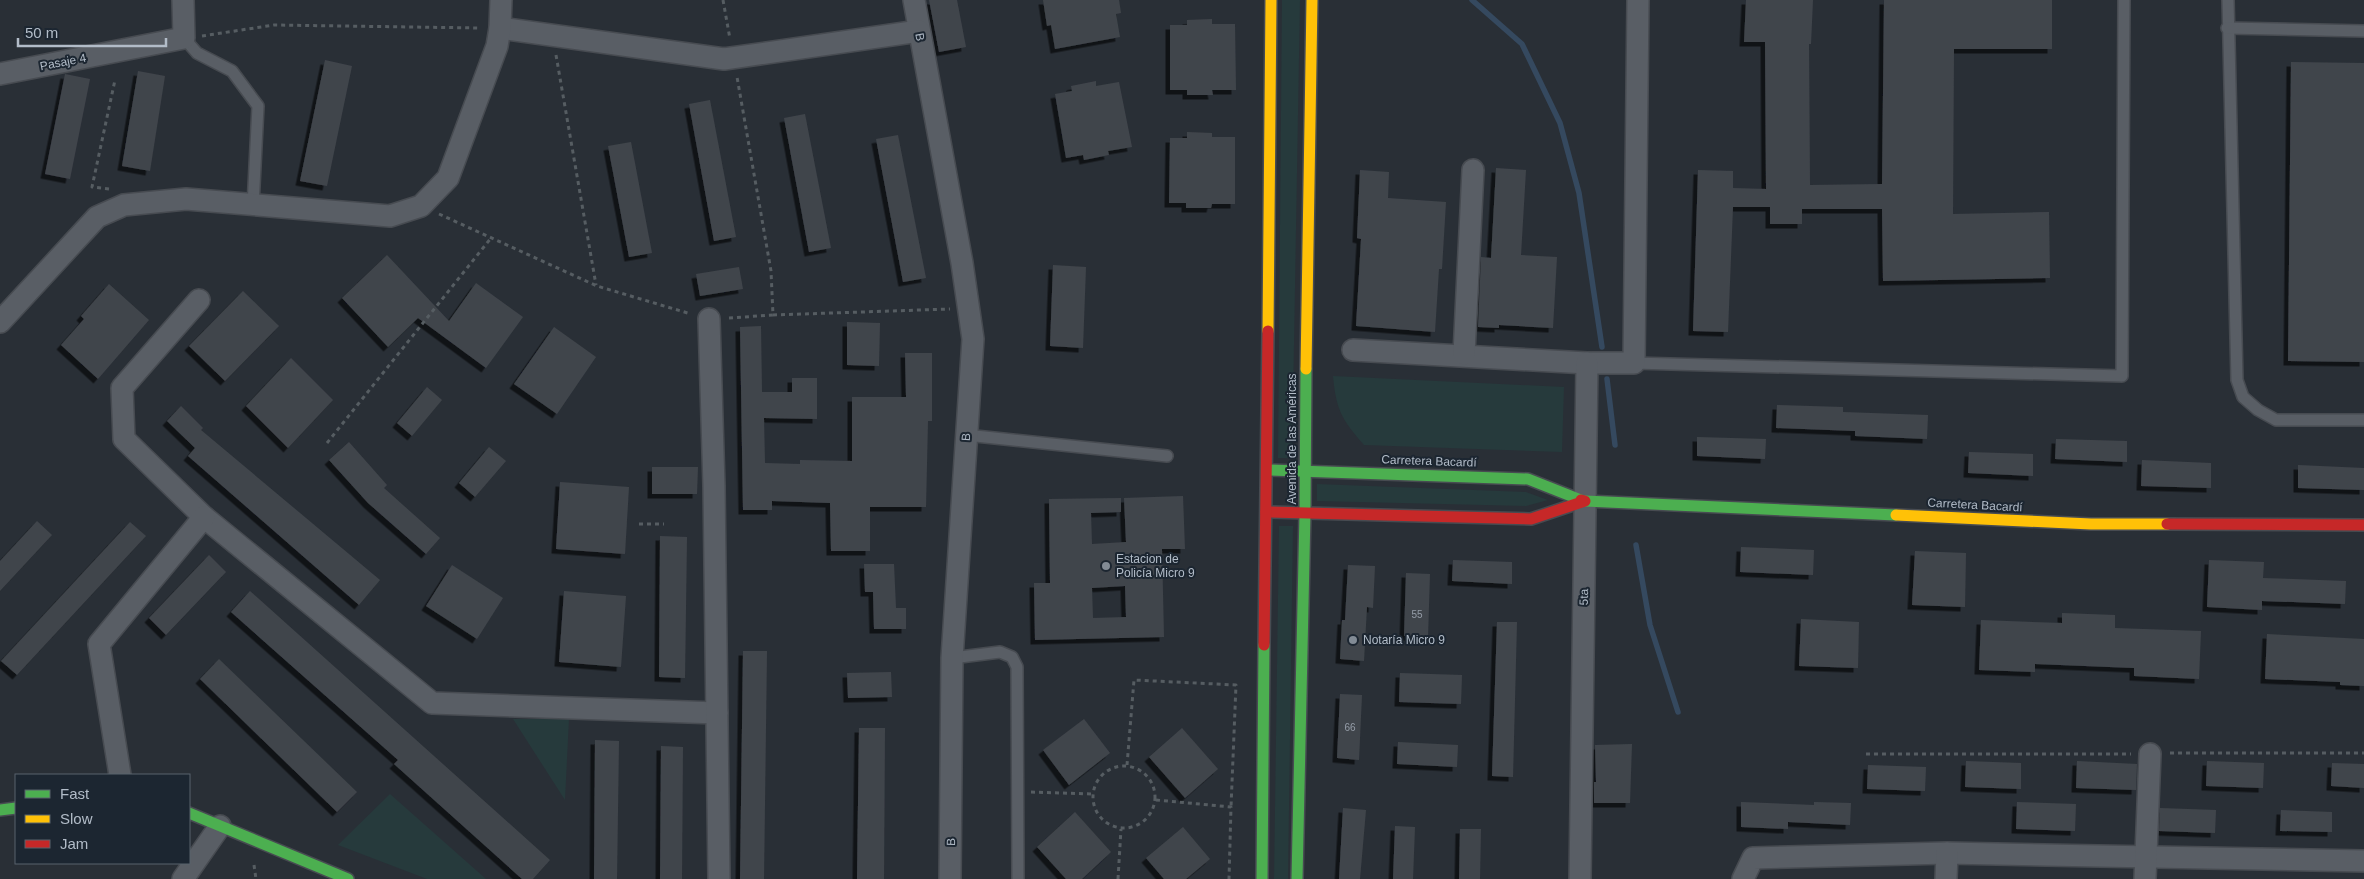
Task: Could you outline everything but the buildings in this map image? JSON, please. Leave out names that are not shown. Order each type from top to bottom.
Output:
[{"type":"main road","name":"Avenida de las Américas","points":[[1262,879],[1271,0]]},
{"type":"main road","name":"Avenida de las Américas","points":[[1297,879],[1306,513],[1304,471],[1312,0]]},
{"type":"main road","name":"Carretera Bacardí","points":[[1267,470],[1528,479],[1585,501],[2091,524],[2364,525]]},
{"type":"main road","name":"Carretera Bacardí","points":[[1266,512],[1531,519],[1585,501]]},
{"type":"main road","points":[[0,810],[15,808]]},
{"type":"main road","points":[[190,813],[348,879]]},
{"type":"street","points":[[183,0],[184,38]]},
{"type":"street","points":[[0,322],[96,217],[124,205],[186,199],[390,216],[421,206],[448,178],[497,46],[501,0]]},
{"type":"street","name":"B","points":[[914,0],[970,308],[973,339],[952,658],[950,879]]},
{"type":"street","points":[[1353,350],[1634,363],[1638,0]]},
{"type":"street","points":[[500,28],[714,58],[734,58],[919,30]]},
{"type":"street","name":"Pasaje 4","points":[[0,74],[184,38]]},
{"type":"street","points":[[1464,354],[1473,170]]},
{"type":"street","points":[[199,300],[122,388],[124,439],[204,517],[432,704],[717,713]]},
{"type":"street","points":[[709,319],[719,879]]},
{"type":"street","name":"5ta","points":[[1580,879],[1587,362]]},
{"type":"street","points":[[120,774],[98,644],[204,517]]},
{"type":"street","points":[[2145,879],[2150,754]]},
{"type":"street","points":[[183,879],[220,826]]},
{"type":"street","points":[[1946,879],[1947,853]]},
{"type":"street","points":[[1743,879],[1753,858],[1947,853],[2364,861]]},
{"type":"lane","points":[[1634,363],[2122,376],[2124,0]]},
{"type":"lane","points":[[2228,0],[2227,28],[2238,380],[2243,397],[2258,410],[2276,420],[2364,420]]},
{"type":"lane","points":[[2227,28],[2364,31]]},
{"type":"lane","points":[[184,38],[197,53],[232,71],[258,106],[253,206]]},
{"type":"lane","points":[[966,435],[1167,456]]},
{"type":"lane","points":[[952,658],[1000,652],[1012,657],[1017,666],[1018,879]]},
{"type":"path","points":[[724,0],[771,271],[773,315]]},
{"type":"path","points":[[184,38],[274,25],[500,28]]},
{"type":"path","points":[[553,36],[597,286]]},
{"type":"path","points":[[110,190],[92,187],[115,80]]},
{"type":"path","points":[[421,206],[597,286],[709,319],[970,308]]},
{"type":"path","points":[[327,443],[491,238]]},
{"type":"path","points":[[639,524],[664,524]]},
{"type":"path","points":[[1127,765],[1134,680],[1236,685],[1229,879]]},
{"type":"path","points":[[1866,754],[2364,753]]},
{"type":"path","points":[[1127,765],[1142,771],[1150,779],[1156,800],[1153,810],[1140,824],[1121,829],[1103,821],[1097,813],[1093,794],[1096,783],[1102,774],[1111,768],[1127,765]]},
{"type":"path","points":[[1018,792],[1093,794]]},
{"type":"path","points":[[1156,800],[1231,807]]},
{"type":"path","points":[[1118,879],[1121,829]]},
{"type":"green space","points":[[1282,0],[1300,0],[1292,458],[1278,458]]},
{"type":"green space","points":[[1333,376],[1564,387],[1562,452],[1364,445],[1341,414],[1336,398]]},
{"type":"green space","points":[[1317,484],[1526,492],[1548,500],[1526,506],[1317,501]]},
{"type":"green space","points":[[1279,526],[1293,526],[1288,879],[1274,879]]},
{"type":"green space","points":[[513,719],[569,719],[565,800]]},
{"type":"green space","points":[[390,794],[486,879],[427,879],[338,845]]},
{"type":"waterway","points":[[1472,0],[1522,44],[1560,123],[1579,193],[1602,347]]},
{"type":"waterway","points":[[1607,379],[1615,445]]},
{"type":"waterway","points":[[1636,545],[1650,625],[1678,712]]},
{"type":"traffic: fast","points":[[1297,879],[1305,513],[1306,369]]},
{"type":"traffic: fast","points":[[1267,470],[1528,479],[1581,500]]},
{"type":"traffic: fast","points":[[1585,501],[1896,515]]},
{"type":"traffic: fast","points":[[1262,879],[1264,645]]},
{"type":"traffic: fast","points":[[0,810],[15,808]]},
{"type":"traffic: fast","points":[[190,813],[348,879]]},
{"type":"traffic: slow","points":[[1268,331],[1271,0]]},
{"type":"traffic: slow","points":[[1306,369],[1312,0]]},
{"type":"traffic: slow","points":[[1896,515],[2091,524],[2167,524]]},
{"type":"traffic: jam","points":[[1264,645],[1268,331]]},
{"type":"traffic: jam","points":[[1266,512],[1531,519],[1585,501],[1581,500]]},
{"type":"traffic: jam","points":[[2167,524],[2364,525]]},
{"type":"place","name":"Estacion de Policía Micro 9","points":[[1106,566]]},
{"type":"place","name":"Notaría Micro 9","points":[[1353,640]]}]
